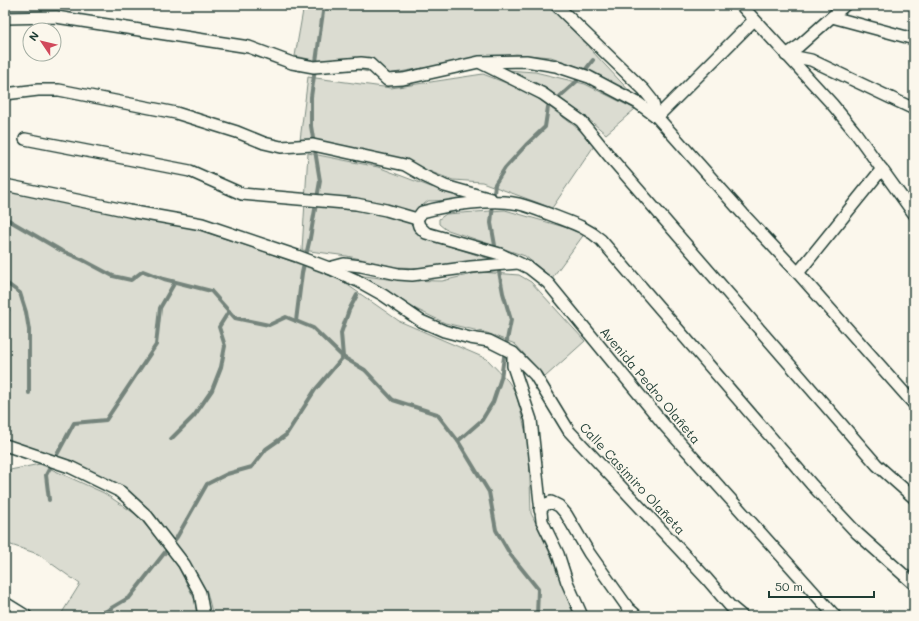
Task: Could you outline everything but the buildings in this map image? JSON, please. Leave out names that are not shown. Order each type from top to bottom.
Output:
[{"type":"street","points":[[556,5],[644,90],[652,100],[657,117]]},
{"type":"street","points":[[741,5],[832,104],[882,169],[914,214]]},
{"type":"street","points":[[786,55],[799,46],[845,5]]},
{"type":"street","points":[[5,18],[56,17],[249,47],[292,63],[314,67],[361,63],[370,64],[387,80],[403,79],[478,62],[526,60],[556,66],[589,77],[638,103],[657,117],[914,404]]},
{"type":"street","points":[[832,17],[914,39]]},
{"type":"street","points":[[657,117],[754,20]]},
{"type":"street","points":[[786,55],[811,60],[914,109]]},
{"type":"street","points":[[478,62],[543,94],[581,121],[610,157],[877,464],[914,498]]},
{"type":"street","points":[[5,94],[38,90],[59,90],[176,114],[281,147],[313,145],[405,166],[446,186],[503,202],[519,204],[589,230],[601,240],[812,485],[857,533],[914,584]]},
{"type":"street","points":[[25,139],[190,172],[242,194],[356,204],[386,210],[417,219],[422,212],[432,209],[474,203],[503,202]]},
{"type":"street","points":[[798,273],[882,169]]},
{"type":"street","name":"Calle Casimiro Olañeta","points":[[5,185],[129,211],[202,224],[329,268],[358,281],[383,295],[421,321],[444,331],[489,341],[513,353],[536,375],[569,431],[730,606],[742,616]]},
{"type":"street","name":"Avenida Pedro Olañeta","points":[[417,219],[419,226],[426,232],[500,254],[529,268],[548,283],[665,426],[835,616]]},
{"type":"street","points":[[329,268],[344,264],[398,274],[412,275],[471,267],[518,263]]},
{"type":"street","points":[[513,353],[513,366],[531,420],[542,521],[558,554],[567,582],[582,616]]},
{"type":"street","points":[[5,445],[70,467],[121,492],[148,516],[184,564],[200,593],[204,616]]},
{"type":"street","points":[[540,510],[546,504],[551,502],[560,506],[589,553],[628,608],[637,616]]},
{"type":"street","points":[[5,603],[26,616]]},
{"type":"shaded area","points":[[304,5],[549,5],[635,97],[579,67],[551,57],[516,54],[382,75],[295,56]]},
{"type":"shaded area","points":[[506,70],[535,72],[585,84],[635,109],[606,134],[581,113],[543,86]]},
{"type":"shaded area","points":[[483,74],[529,92],[596,143],[552,208],[482,182],[453,180],[392,158],[300,140],[308,77],[391,88]]},
{"type":"shaded area","points":[[308,153],[378,167],[431,187],[481,197],[428,201],[419,208],[415,222],[415,232],[430,240],[490,259],[424,268],[397,267],[347,256],[302,250]]},
{"type":"shaded area","points":[[5,188],[183,225],[269,253],[339,279],[399,321],[487,359],[508,381],[516,393],[529,445],[531,513],[553,560],[574,616],[213,616],[207,592],[195,571],[154,514],[125,488],[64,459],[5,440],[5,318],[10,310],[5,307]]},
{"type":"shaded area","points":[[505,210],[585,233],[552,278],[525,256],[445,229],[439,224],[439,219],[446,214]]},
{"type":"shaded area","points":[[481,272],[519,275],[531,282],[585,341],[545,377],[515,344],[487,333],[445,323],[395,299],[357,275],[395,280],[442,281]]},
{"type":"shaded area","points":[[40,464],[104,493],[137,515],[174,559],[195,600],[197,616],[60,616],[80,584],[38,554],[5,543],[5,471]]},
{"type":"waterway","points":[[296,321],[302,273],[320,181],[311,126],[311,97],[324,5]]},
{"type":"waterway","points":[[496,251],[491,223],[495,184],[505,168],[545,127],[548,107],[576,82],[593,60]]},
{"type":"waterway","points":[[5,218],[60,250],[113,276],[131,280],[143,271],[164,279],[211,291],[235,318],[269,325],[286,317],[313,328],[343,357],[365,370],[393,400],[437,414],[458,441],[489,492],[496,530],[510,554],[538,589],[537,616]]},
{"type":"waterway","points":[[458,441],[482,420],[493,402],[501,378],[511,320],[503,293],[498,266]]},
{"type":"waterway","points":[[5,282],[20,293],[26,312],[29,330],[29,393]]},
{"type":"waterway","points":[[49,500],[46,475],[74,423],[106,420],[156,345],[160,308],[175,282]]},
{"type":"waterway","points":[[98,616],[130,597],[177,537],[207,484],[227,474],[252,467],[266,449],[286,435],[315,390],[343,357],[341,333],[349,310],[357,295]]},
{"type":"waterway","points":[[171,439],[194,416],[212,390],[221,367],[225,346],[219,327],[229,311]]}]
